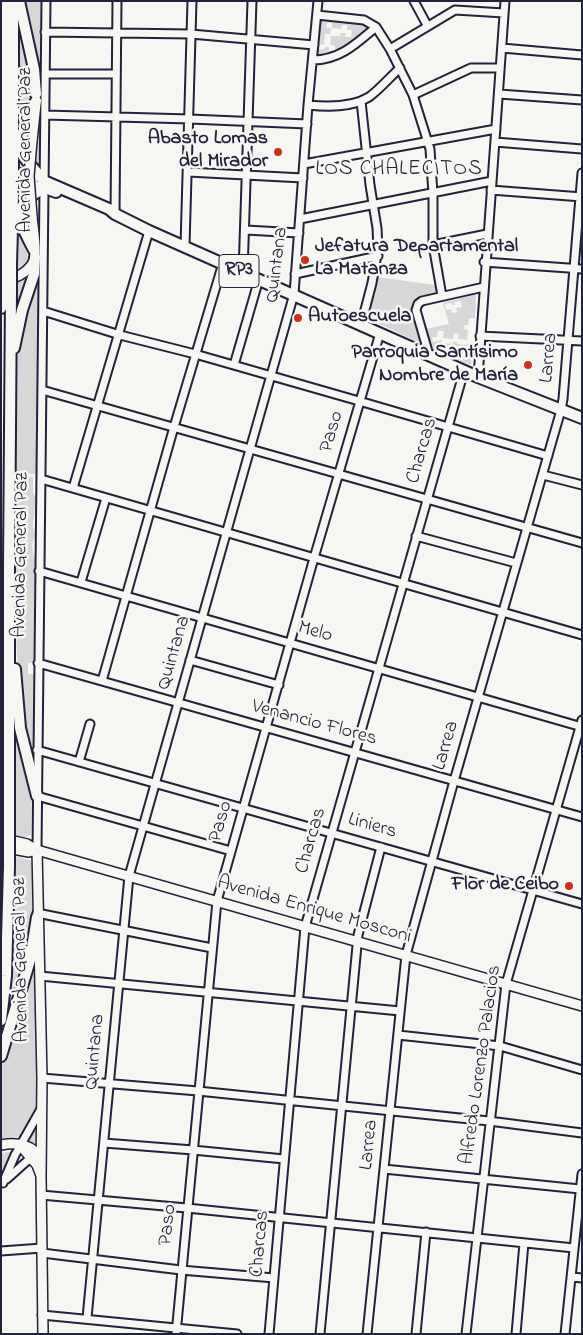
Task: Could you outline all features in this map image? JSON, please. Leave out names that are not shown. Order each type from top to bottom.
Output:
[{"type":"highway","name":"Avenida General Paz","points":[[1,1020],[6,976],[9,866],[9,374],[6,291],[9,156],[8,53],[3,1]]},
{"type":"highway","name":"Avenida General Paz","points":[[8,53],[13,1]]},
{"type":"highway","points":[[9,374],[20,318],[34,274],[35,254],[21,222],[21,210],[23,203],[28,197],[44,184],[27,161],[21,149],[22,132],[36,98],[34,69],[19,1]]},
{"type":"highway","name":"RP3","points":[[44,184],[464,371],[582,418]]},
{"type":"highway","name":"Avenida General Paz","points":[[1,308],[6,291]]},
{"type":"highway","points":[[9,605],[20,728],[37,796]]},
{"type":"highway","points":[[1,1056],[30,960],[37,915]]},
{"type":"main road","points":[[1,72],[12,70],[23,74],[33,86],[36,98],[29,176],[35,254],[30,265],[21,275],[10,279],[1,278]]},
{"type":"main road","points":[[1,168],[33,176],[44,184]]},
{"type":"main road","points":[[1,177],[44,184]]},
{"type":"main road","name":"Avenida Enrique Mosconi","points":[[14,845],[27,844],[37,850],[582,1006]]},
{"type":"main road","name":"Avenida General Paz","points":[[37,850],[42,1078],[38,1163]]},
{"type":"main road","points":[[1,1145],[21,1146],[38,1163],[41,1176],[43,1334]]},
{"type":"street","name":"Avenida General Paz","points":[[37,850],[46,1]]},
{"type":"street","points":[[115,214],[117,1]]},
{"type":"street","points":[[185,246],[192,1]]},
{"type":"street","points":[[243,272],[246,230],[252,1]]},
{"type":"street","name":"Quintana","points":[[87,1318],[129,876],[294,294],[318,1]]},
{"type":"street","points":[[414,1],[427,25]]},
{"type":"street","points":[[478,377],[484,262],[505,1]]},
{"type":"street","points":[[390,48],[427,25],[458,10],[504,13]]},
{"type":"street","points":[[317,15],[364,20],[376,26],[390,48],[413,95],[428,140],[433,194],[433,245],[442,296]]},
{"type":"street","points":[[313,60],[322,60],[343,53],[376,26]]},
{"type":"street","points":[[45,32],[191,34],[314,45]]},
{"type":"street","points":[[502,48],[582,55]]},
{"type":"street","points":[[308,106],[329,107],[361,101],[370,96],[400,68]]},
{"type":"street","points":[[413,95],[471,68],[500,68]]},
{"type":"street","points":[[45,74],[115,74]]},
{"type":"street","points":[[499,94],[582,100]]},
{"type":"street","points":[[361,101],[372,204],[377,228],[378,256],[361,325]]},
{"type":"street","points":[[45,115],[307,124]]},
{"type":"street","points":[[304,164],[496,129]]},
{"type":"street","points":[[495,142],[582,149]]},
{"type":"street","points":[[188,172],[303,178]]},
{"type":"street","name":"Larrea","points":[[368,1334],[406,955],[561,410],[582,172]]},
{"type":"street","points":[[300,219],[492,181]]},
{"type":"street","points":[[491,190],[581,197]]},
{"type":"street","points":[[246,230],[299,233]]},
{"type":"street","points":[[74,488],[149,231]]},
{"type":"street","points":[[433,245],[487,234]]},
{"type":"street","points":[[295,274],[378,256]]},
{"type":"street","points":[[484,262],[582,270]]},
{"type":"street","points":[[102,681],[195,354],[223,263]]},
{"type":"street","points":[[234,365],[259,279]]},
{"type":"street","points":[[429,355],[416,310],[418,304],[422,301],[484,287]]},
{"type":"street","points":[[43,311],[120,335],[234,365],[548,456]]},
{"type":"street","name":"Paso","points":[[176,1331],[217,901],[380,333]]},
{"type":"street","points":[[480,336],[582,341]]},
{"type":"street","name":"Charcas","points":[[269,1334],[305,927],[464,371]]},
{"type":"street","points":[[42,390],[582,543]]},
{"type":"street","points":[[543,475],[582,485]]},
{"type":"street","points":[[40,479],[582,635]]},
{"type":"street","points":[[81,582],[106,498]]},
{"type":"street","points":[[416,536],[516,563]]},
{"type":"street","name":"Melo","points":[[39,570],[478,698],[581,724]]},
{"type":"street","points":[[190,660],[279,685]]},
{"type":"street","name":"Venancio Flores","points":[[38,663],[582,817]]},
{"type":"street","points":[[78,762],[90,724]]},
{"type":"street","name":"Alfredo Lorenzo Palacios","points":[[466,1334],[506,984],[581,724]]},
{"type":"street","name":"Liniers","points":[[37,750],[582,904]]},
{"type":"street","points":[[37,796],[231,851]]},
{"type":"street","points":[[320,1334],[357,941],[381,847]]},
{"type":"street","points":[[37,915],[212,948]]},
{"type":"street","points":[[40,976],[400,1011]]},
{"type":"street","points":[[398,1035],[500,1046],[582,1070]]},
{"type":"street","points":[[42,1078],[198,1090],[489,1121],[582,1133]]},
{"type":"street","name":"Avenida General Paz","points":[[2,1184],[42,1108]]},
{"type":"street","points":[[104,1143],[284,1159]]},
{"type":"street","points":[[2,1184],[25,1162],[30,1160],[38,1163]]},
{"type":"street","points":[[384,1169],[580,1189]]},
{"type":"street","points":[[565,1334],[574,1248],[580,1217],[582,1174]]},
{"type":"street","points":[[41,1195],[330,1222],[574,1248]]},
{"type":"street","points":[[416,1334],[426,1232]]},
{"type":"street","points":[[516,1334],[524,1243]]},
{"type":"street","points":[[1,1250],[42,1251],[181,1270],[274,1278]]},
{"type":"street","points":[[572,1277],[582,1278]]},
{"type":"street","points":[[42,1314],[87,1318],[176,1331],[237,1334]]},
{"type":"shaded area","points":[[23,1],[43,1],[42,166],[40,167],[33,162],[39,99]]},
{"type":"shaded area","points":[[18,12],[32,76],[24,69],[17,67]]},
{"type":"shaded area","points":[[324,18],[366,22],[370,27],[361,37],[340,50],[325,56],[319,56],[317,54],[320,22]],"holes":[[[327,23],[332,23],[332,28],[341,29],[342,25],[347,25],[347,30],[352,30],[351,37],[345,37],[346,33],[341,33],[340,36],[331,36],[330,45],[335,46],[335,51],[329,50],[329,47],[325,47],[324,50],[319,49],[320,44],[324,45],[325,34],[330,34],[331,28],[326,28]]]},
{"type":"shaded area","points":[[17,73],[25,80],[29,88],[30,97],[28,114],[18,141]]},
{"type":"shaded area","points":[[18,217],[28,255],[25,268],[16,274]]},
{"type":"shaded area","points":[[41,263],[39,475],[16,472],[15,385],[21,328],[39,279]]},
{"type":"shaded area","points":[[30,272],[16,316],[16,283]]},
{"type":"shaded area","points":[[376,277],[436,285],[439,291],[437,295],[414,309],[420,343],[369,319]]},
{"type":"shaded area","points":[[476,294],[475,318],[469,318],[468,325],[464,325],[464,329],[468,330],[467,340],[458,339],[459,334],[454,333],[453,339],[443,338],[444,331],[438,331],[437,337],[432,337],[433,342],[442,340],[442,343],[452,344],[457,342],[457,344],[467,345],[467,351],[472,352],[471,365],[433,350],[426,329],[449,324],[443,303]],"holes":[[[460,301],[462,307],[456,308],[457,312],[452,313],[451,309],[446,310],[445,304],[451,303],[455,305],[455,302]]]},
{"type":"shaded area","points":[[19,476],[33,477],[33,492],[36,498],[33,526],[36,536],[32,548],[36,560],[35,663],[28,663],[28,674],[35,674],[34,767],[20,713],[15,614],[15,562],[18,516],[16,498],[19,497]]},
{"type":"shaded area","points":[[15,700],[32,794],[31,834],[25,837],[14,835]]},
{"type":"shaded area","points":[[14,856],[30,860],[32,864],[33,932],[6,1028],[11,985]]},
{"type":"shaded area","points":[[36,951],[39,1107],[24,1135],[1,1138],[1,1067]]},
{"type":"shaded area","points":[[40,1115],[40,1154],[25,1144]]},
{"type":"shaded area","points":[[1,1153],[12,1153],[1,1176]]},
{"type":"tunnel","points":[[1,838],[14,841]]},
{"type":"place","name":"Abasto Lomas del Mirador","points":[[278,152]]},
{"type":"place","name":"Jefatura Departamental La Matanza","points":[[305,260]]},
{"type":"place","name":"Autoescuela","points":[[298,318]]},
{"type":"place","name":"Parroquia Santísimo Nombre de María","points":[[528,365]]},
{"type":"place","name":"Flor de Ceibo","points":[[569,886]]},
{"type":"district","name":"LOS CHALECITOS","points":[[399,171]]}]
